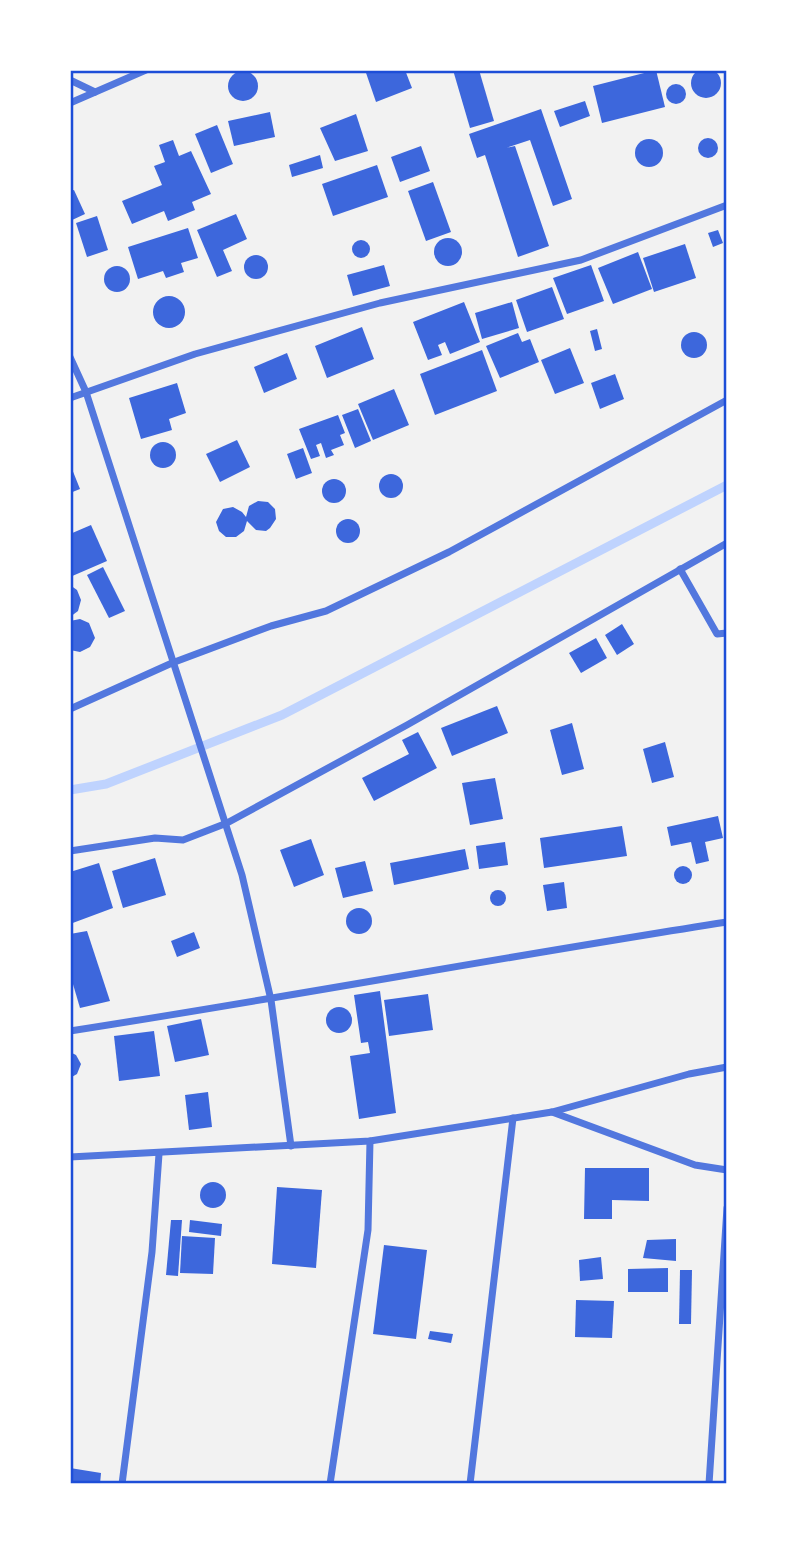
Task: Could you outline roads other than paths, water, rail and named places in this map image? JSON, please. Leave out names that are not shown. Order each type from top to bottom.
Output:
[{"type":"street","points":[[70,103],[146,70]]},
{"type":"street","points":[[70,80],[95,92]]},
{"type":"street","points":[[70,398],[195,354],[380,303],[581,260],[727,205]]},
{"type":"street","points":[[70,357],[86,392],[243,875],[271,1000],[291,1146]]},
{"type":"street","points":[[70,709],[172,663],[271,626],[326,611],[449,552],[727,400]]},
{"type":"street","points":[[70,851],[155,838],[183,840],[227,823],[407,725],[727,543]]},
{"type":"street","points":[[680,569],[718,634],[727,632]]},
{"type":"street","points":[[70,1031],[271,1000],[537,951],[727,922]]},
{"type":"street","points":[[70,1157],[369,1141],[552,1112],[689,1074],[727,1067]]},
{"type":"street","points":[[552,1112],[695,1165],[727,1170]]},
{"type":"street","points":[[470,1484],[513,1118]]},
{"type":"street","points":[[330,1484],[368,1230],[369,1141]]},
{"type":"street","points":[[122,1484],[152,1252],[159,1154]]},
{"type":"street","points":[[709,1484],[727,1209]]},
{"type":"waterway","points":[[70,790],[106,784],[282,715],[727,485]]}]
